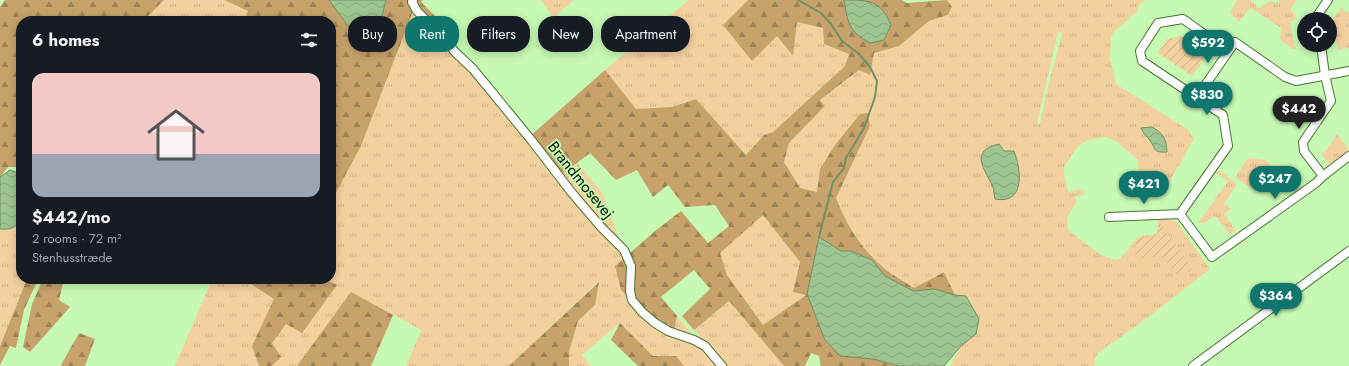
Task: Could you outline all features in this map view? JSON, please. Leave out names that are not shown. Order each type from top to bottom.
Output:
[{"type":"street","name":"Brandmosevej","points":[[413,0],[412,2],[417,11],[473,69],[577,199],[601,227],[624,250],[631,266],[630,291],[632,300],[642,312],[655,324],[668,331],[694,340],[704,346],[722,366]]},
{"type":"street","points":[[1320,12],[1328,0]]},
{"type":"street","points":[[1180,214],[1228,146],[1223,115],[1142,61],[1140,50],[1158,23],[1183,19],[1228,51]]},
{"type":"street","points":[[1197,97],[1235,42],[1285,77],[1296,80],[1349,71]]},
{"type":"street","points":[[1322,52],[1331,102],[1303,142],[1304,151],[1323,176]]},
{"type":"street","points":[[1180,214],[1212,257],[1316,183],[1349,156]]},
{"type":"street","points":[[1109,217],[1180,214]]},
{"type":"street","points":[[1193,366],[1349,251]]},
{"type":"green space","points":[[5,0],[164,0],[148,16],[16,16],[16,167],[8,167],[0,177],[0,7]]},
{"type":"green space","points":[[164,0],[224,0],[248,11],[246,16],[147,16]]},
{"type":"green space","points":[[224,0],[329,0],[348,26],[348,52],[397,52],[397,16],[382,16],[386,0],[423,0],[421,2],[435,16],[429,16],[418,5],[411,16],[405,16],[405,32],[361,146],[336,193],[336,16],[246,16],[248,11]]},
{"type":"green space","points":[[541,0],[574,0],[555,16],[552,16]]},
{"type":"green space","points":[[689,0],[748,0],[723,25],[777,36],[792,55],[797,22],[823,28],[824,44],[849,53],[845,66],[773,132],[764,135],[746,155],[696,99],[672,107],[636,109],[605,70],[627,52],[690,52],[690,16],[670,16]]},
{"type":"green space","points":[[748,0],[902,0],[907,3],[947,0],[952,7],[948,15],[929,21],[899,46],[874,53],[870,75],[859,70],[820,100],[825,106],[789,143],[784,162],[800,188],[817,192],[820,169],[835,145],[860,114],[868,113],[870,126],[836,198],[845,219],[862,245],[888,272],[914,288],[944,272],[955,295],[934,289],[913,291],[885,276],[872,260],[851,251],[841,251],[819,238],[872,354],[903,366],[821,366],[819,356],[811,353],[805,366],[784,366],[729,301],[694,330],[682,316],[710,289],[694,270],[661,297],[677,316],[674,331],[648,318],[621,290],[615,266],[655,231],[681,211],[708,243],[729,226],[715,205],[685,207],[668,185],[653,197],[637,170],[616,180],[590,153],[558,177],[528,138],[605,70],[636,109],[672,107],[696,99],[746,155],[764,135],[773,132],[845,66],[849,54],[824,44],[823,28],[797,22],[793,56],[777,36],[752,61],[723,25]],"holes":[[[763,215],[800,262],[793,292],[806,295],[763,325],[727,275],[720,253]]]},
{"type":"green space","points":[[947,0],[1146,0],[1140,4],[1137,12],[1129,17],[1127,21],[1114,31],[1111,38],[1110,59],[1116,84],[1187,129],[1194,139],[1164,191],[1139,192],[1138,160],[1117,142],[1106,137],[1088,140],[1078,146],[1064,167],[1064,173],[1068,192],[1083,189],[1084,195],[1074,196],[1077,201],[1067,218],[1068,230],[1101,255],[1116,260],[1122,257],[1138,237],[1157,234],[1158,219],[1175,220],[1210,269],[1150,316],[1098,353],[1094,360],[1095,366],[950,366],[961,346],[976,333],[979,319],[966,296],[955,295],[944,272],[914,288],[885,269],[862,245],[850,228],[836,198],[870,126],[860,114],[835,145],[820,169],[817,192],[800,188],[784,162],[789,143],[825,106],[820,100],[859,70],[874,53],[899,46],[929,21],[948,15],[952,7]],"holes":[[[1058,32],[1062,33],[1040,124],[1037,124]]]},
{"type":"green space","points":[[1237,0],[1250,0],[1259,8],[1270,1],[1277,3],[1281,0],[1297,0],[1290,10],[1295,14],[1296,19],[1290,22],[1294,45],[1297,49],[1292,49],[1280,39],[1281,28],[1251,8],[1239,22],[1230,13]]},
{"type":"green space","points":[[1341,8],[1349,13],[1349,48],[1338,50],[1337,13]]},
{"type":"green space","points":[[405,32],[405,52],[453,52],[489,91],[558,177],[577,162],[603,194],[619,239],[613,242],[625,257],[674,330],[677,316],[719,366],[684,366],[676,356],[653,356],[620,323],[582,355],[591,366],[569,366],[569,352],[578,321],[595,305],[598,282],[509,366],[406,366],[421,330],[393,315],[371,366],[175,366],[210,284],[251,284],[274,299],[282,284],[336,284],[336,193],[361,146]]},
{"type":"green space","points":[[1181,36],[1208,54],[1192,76],[1158,53],[1167,39]]},
{"type":"green space","points":[[1337,134],[1349,150],[1330,165],[1321,154],[1323,152],[1324,153]]},
{"type":"green space","points":[[1248,158],[1266,160],[1276,171],[1252,189],[1235,177]]},
{"type":"green space","points":[[1219,170],[1237,184],[1224,204],[1231,209],[1224,214],[1236,231],[1230,235],[1215,216],[1204,223],[1198,223],[1228,181],[1216,173]]},
{"type":"green space","points":[[763,215],[800,262],[794,292],[807,294],[763,325],[727,275],[720,253]]},
{"type":"green space","points":[[16,225],[16,284],[25,284],[0,346],[0,229],[12,227]]},
{"type":"green space","points":[[1162,225],[1192,269],[1179,278],[1161,256],[1145,258],[1136,257],[1132,244],[1138,237],[1157,234],[1158,228]]},
{"type":"green space","points":[[599,282],[595,305],[578,321],[569,352],[569,366],[509,366]]},
{"type":"green space","points":[[25,284],[36,284],[24,310],[16,348],[10,346],[0,365],[0,346]]},
{"type":"green space","points":[[41,284],[63,284],[59,300],[70,307],[30,352],[23,347],[32,304]]},
{"type":"green space","points":[[251,284],[337,285],[302,333],[286,324],[272,343],[281,357],[272,366],[259,366],[252,346],[274,299]]},
{"type":"green space","points":[[351,292],[393,315],[371,366],[297,366]]},
{"type":"green space","points":[[729,301],[784,366],[725,366],[694,330]]},
{"type":"green space","points":[[620,323],[653,356],[676,356],[684,366],[638,366],[611,340]]},
{"type":"green space","points":[[79,333],[95,339],[85,366],[62,366],[61,365]]},
{"type":"water","points":[[329,0],[386,0],[382,16],[348,16],[348,26]]},
{"type":"water","points":[[844,0],[867,1],[878,6],[883,11],[891,25],[884,40],[870,43],[853,30],[848,21]]},
{"type":"water","points":[[1152,127],[1164,137],[1167,152],[1157,151],[1141,128]]},
{"type":"water","points":[[999,144],[1004,151],[1014,151],[1019,176],[1019,184],[1016,191],[1012,197],[1005,199],[995,199],[993,187],[981,161],[984,151]]},
{"type":"water","points":[[10,170],[16,172],[16,225],[12,228],[7,229],[0,229],[0,177]]},
{"type":"water","points":[[819,237],[841,251],[851,251],[872,260],[885,276],[913,291],[934,289],[955,295],[966,296],[979,319],[976,334],[961,346],[944,366],[899,366],[874,359],[840,356],[825,340],[807,294]]},
{"type":"waterway","points":[[798,0],[821,13],[831,24],[842,41],[859,54],[870,67],[877,81],[875,97],[864,128],[846,158],[844,168],[833,182],[819,237]]}]
